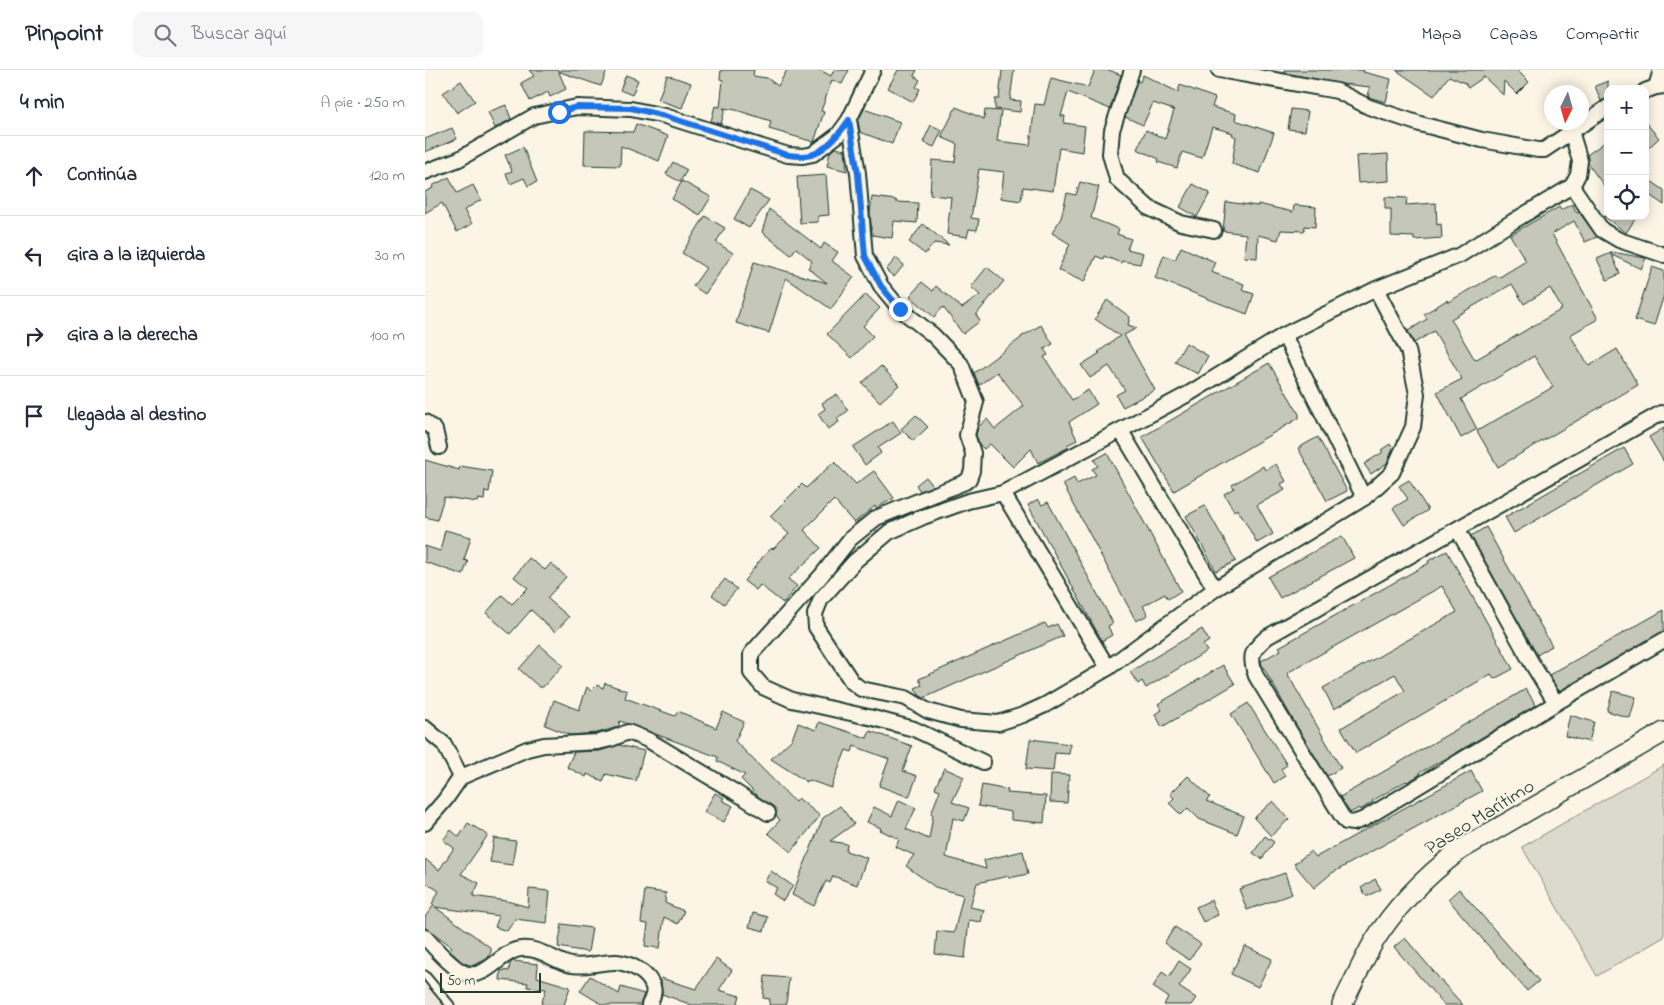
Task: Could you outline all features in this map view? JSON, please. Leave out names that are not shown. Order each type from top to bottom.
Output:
[{"type":"main road","name":"Paseo Marítimo","points":[[1342,1005],[1374,943],[1420,883],[1442,864],[1459,850],[1664,732]]},
{"type":"street","points":[[425,172],[459,159],[534,116],[577,107],[631,108],[665,116],[788,155],[803,156],[813,154],[838,135],[849,120],[873,70]]},
{"type":"street","points":[[1132,70],[1112,130],[1110,154],[1117,179],[1149,208],[1181,223],[1214,230]]},
{"type":"street","points":[[1219,70],[1337,91],[1369,108],[1428,126],[1482,140],[1544,150],[1604,110]]},
{"type":"street","points":[[1655,88],[1661,70]]},
{"type":"street","points":[[849,120],[858,174],[865,256],[881,286],[900,309],[933,334],[961,364],[976,402],[967,435],[973,453],[971,476],[965,482],[876,518],[850,539],[821,576],[751,654],[751,673],[763,686],[792,700],[914,729],[983,762]]},
{"type":"street","points":[[1376,289],[1408,350],[1417,394],[1413,427],[1392,473],[1364,498],[1215,589],[1108,668],[1023,715],[998,723],[961,720],[928,711],[906,698],[861,689],[852,682],[816,627],[815,614],[821,599],[855,561],[889,532],[923,517],[968,501],[1003,493],[1190,393],[1284,336],[1376,289],[1461,255],[1572,186],[1578,175],[1580,161],[1571,131]]},
{"type":"street","points":[[1572,186],[1602,230],[1619,240],[1664,255]]},
{"type":"street","points":[[1284,336],[1364,498]]},
{"type":"street","points":[[1664,414],[1661,413],[1267,637],[1253,650],[1251,663],[1256,676],[1341,815],[1346,822],[1353,824],[1664,640]]},
{"type":"street","points":[[425,422],[435,430],[439,446]]},
{"type":"street","points":[[1121,431],[1215,589]]},
{"type":"street","points":[[1003,493],[1108,668]]},
{"type":"street","points":[[1458,530],[1531,662],[1556,703]]},
{"type":"street","points":[[425,728],[444,744],[461,777]]},
{"type":"street","points":[[425,823],[445,800],[461,777],[527,749],[544,745],[598,742],[628,732],[648,740],[768,813]]},
{"type":"street","points":[[425,937],[450,964],[467,974],[480,974],[520,948],[541,951],[571,965],[617,962],[633,967],[647,976],[653,987],[653,994],[649,1005]]},
{"type":"lane","points":[[425,975],[450,1005]]},
{"type":"shaded area","points":[[1664,765],[1664,937],[1597,976],[1522,847]]},
{"type":"shaded area","points":[[425,976],[449,1005],[425,1005]]},
{"type":"building","points":[[529,70],[558,70],[566,89],[550,97],[548,92],[530,101],[521,83],[534,76]]},
{"type":"building","points":[[560,70],[607,70],[601,86],[560,72]]},
{"type":"building","points":[[721,70],[754,70],[753,76],[767,78],[778,86],[787,70],[820,70],[831,76],[834,70],[849,70],[842,84],[832,80],[821,111],[824,112],[814,142],[769,129],[771,121],[736,110],[723,108],[725,109],[721,124],[711,121],[715,106],[720,107],[723,80],[720,79]]},
{"type":"building","points":[[898,70],[917,70],[914,76],[920,80],[916,87],[920,89],[913,102],[888,88]]},
{"type":"building","points":[[1002,70],[1014,70],[1010,100],[1021,101],[1020,112],[995,109],[995,99],[999,99]]},
{"type":"building","points":[[1095,70],[1109,70],[1121,75],[1110,109],[1068,92],[1061,116],[1065,116],[1064,123],[1085,126],[1082,152],[1059,148],[1053,191],[1023,187],[1021,201],[1001,198],[1004,172],[979,169],[971,218],[979,219],[977,230],[969,229],[967,237],[947,234],[951,197],[930,195],[932,160],[955,162],[957,144],[941,137],[956,107],[984,119],[985,110],[1001,111],[997,141],[1030,145],[1035,104],[1044,105],[1051,78],[1088,87]]},
{"type":"building","points":[[1284,70],[1364,70],[1363,72],[1391,79],[1386,102],[1368,97],[1370,87],[1284,73]]},
{"type":"building","points":[[1396,70],[1517,70],[1529,82],[1517,94],[1504,81],[1503,95],[1484,77],[1468,88],[1465,83],[1449,76],[1434,96]]},
{"type":"building","points":[[626,75],[638,80],[632,95],[620,90]]},
{"type":"building","points":[[667,75],[691,83],[682,108],[658,100]]},
{"type":"building","points":[[1143,75],[1178,92],[1180,85],[1215,98],[1212,107],[1236,114],[1235,120],[1274,133],[1260,173],[1232,164],[1236,137],[1232,135],[1233,133],[1212,127],[1202,158],[1182,152],[1177,168],[1158,162],[1159,159],[1137,149],[1146,130],[1165,139],[1174,110],[1153,103],[1143,125],[1125,117],[1137,81],[1140,82]]},
{"type":"building","points":[[461,81],[475,101],[457,113],[443,93]]},
{"type":"building","points":[[1608,81],[1608,85],[1604,85],[1604,100],[1601,101],[1595,86]]},
{"type":"building","points":[[506,105],[511,119],[495,128],[488,112]]},
{"type":"building","points":[[864,109],[900,122],[892,144],[860,132],[858,121]]},
{"type":"building","points":[[1291,109],[1308,111],[1305,131],[1288,129]]},
{"type":"building","points":[[636,124],[668,136],[659,161],[621,146],[620,166],[584,165],[585,131],[633,132]]},
{"type":"building","points":[[931,125],[942,130],[934,147],[923,142]]},
{"type":"building","points":[[1649,127],[1659,138],[1649,147]]},
{"type":"building","points":[[452,128],[457,139],[425,152],[425,139]]},
{"type":"building","points":[[1604,143],[1604,186],[1588,164],[1587,155]]},
{"type":"building","points":[[523,147],[537,182],[528,186],[524,178],[510,184],[506,173],[512,171],[505,155]]},
{"type":"building","points":[[835,148],[845,150],[847,171],[827,166],[830,152]]},
{"type":"building","points":[[1388,154],[1389,181],[1358,183],[1356,156]]},
{"type":"building","points":[[673,162],[687,170],[680,182],[666,174]]},
{"type":"building","points":[[826,175],[829,215],[818,216],[818,222],[800,223],[797,177]]},
{"type":"building","points":[[449,177],[457,193],[473,185],[481,200],[464,210],[472,224],[457,232],[442,203],[425,213],[425,192]]},
{"type":"building","points":[[1649,180],[1664,190],[1664,205],[1649,195]]},
{"type":"building","points":[[682,181],[711,197],[700,215],[672,199]]},
{"type":"building","points":[[1080,182],[1099,187],[1091,218],[1119,229],[1117,234],[1131,239],[1127,249],[1143,253],[1140,264],[1122,261],[1121,263],[1104,256],[1103,259],[1096,256],[1084,282],[1058,270],[1070,244],[1052,233],[1061,218],[1067,193],[1076,195]]},
{"type":"building","points":[[1193,184],[1210,193],[1197,217],[1180,207]]},
{"type":"building","points":[[750,190],[769,200],[749,228],[734,219]]},
{"type":"building","points":[[872,197],[896,200],[896,202],[918,203],[917,223],[894,221],[892,238],[872,235],[870,213]]},
{"type":"building","points":[[1385,197],[1407,198],[1406,205],[1436,203],[1437,225],[1441,224],[1442,238],[1414,240],[1414,237],[1391,236],[1391,209],[1385,209]]},
{"type":"building","points":[[1226,202],[1258,206],[1258,204],[1293,212],[1294,205],[1316,207],[1315,227],[1305,226],[1304,231],[1281,230],[1278,240],[1258,235],[1257,258],[1244,257],[1246,234],[1223,231]]},
{"type":"building","points":[[1572,204],[1597,237],[1585,242],[1574,221],[1552,234],[1598,319],[1570,335],[1589,366],[1617,349],[1638,385],[1498,467],[1477,431],[1553,387],[1534,356],[1461,399],[1477,429],[1461,438],[1437,392],[1462,379],[1434,331],[1414,343],[1408,331],[1427,319],[1424,314],[1447,300],[1448,302],[1496,275],[1498,278],[1526,261],[1510,235],[1559,207],[1561,210]],"holes":[[[1512,284],[1524,304],[1550,288],[1562,309],[1475,360],[1451,319]]]},
{"type":"building","points":[[769,209],[821,249],[824,243],[838,252],[832,261],[854,277],[831,309],[786,278],[769,333],[736,323],[754,262],[827,283],[808,268],[812,261],[796,248],[791,255],[762,232]]},
{"type":"building","points":[[705,216],[725,228],[716,242],[733,253],[705,294],[693,286],[706,268],[682,253]]},
{"type":"building","points":[[1609,220],[1634,220],[1626,233]]},
{"type":"building","points":[[923,224],[949,245],[934,243],[925,254],[909,242]]},
{"type":"building","points":[[1181,247],[1215,262],[1211,272],[1244,284],[1242,290],[1254,294],[1247,314],[1155,278],[1164,255],[1175,260]]},
{"type":"building","points":[[1612,252],[1646,258],[1641,269],[1612,255],[1620,274],[1607,280],[1597,259],[1611,253],[1611,255]]},
{"type":"building","points":[[896,258],[904,265],[894,277],[886,270]]},
{"type":"building","points":[[987,267],[1004,281],[976,315],[980,321],[963,334],[943,307],[934,317],[910,296],[922,282],[933,291],[936,286],[962,308],[980,295],[971,287]]},
{"type":"building","points":[[1652,267],[1664,271],[1664,295],[1654,326],[1635,320]]},
{"type":"building","points":[[866,294],[880,308],[863,326],[873,336],[852,358],[827,334]]},
{"type":"building","points":[[1107,300],[1130,317],[1128,325],[1137,328],[1124,335],[1155,390],[1123,407],[1116,395],[1125,390],[1109,366],[1090,378],[1081,365],[1100,353],[1098,352],[1120,336],[1095,319]]},
{"type":"building","points":[[1041,325],[1053,344],[1044,349],[1048,355],[1044,357],[1072,400],[1088,390],[1097,404],[1069,422],[1077,440],[1067,445],[1069,447],[1038,463],[1031,449],[1013,467],[990,444],[984,449],[979,444],[976,435],[978,427],[987,419],[995,429],[1024,406],[997,372],[979,385],[974,373],[1021,337]]},
{"type":"building","points":[[1186,343],[1208,356],[1198,374],[1175,362]]},
{"type":"building","points":[[1269,363],[1299,414],[1299,418],[1174,491],[1142,437]]},
{"type":"building","points":[[881,366],[899,385],[880,402],[862,383]]},
{"type":"building","points":[[837,394],[848,411],[837,418],[839,422],[828,429],[818,414],[825,409],[822,403]]},
{"type":"building","points":[[916,415],[928,427],[913,441],[901,429]]},
{"type":"building","points":[[893,421],[901,433],[878,448],[881,453],[865,465],[853,447]]},
{"type":"building","points":[[1664,428],[1664,462],[1649,437]]},
{"type":"building","points":[[1318,437],[1347,491],[1327,501],[1298,448]]},
{"type":"building","points":[[1390,444],[1393,449],[1387,463],[1371,474],[1364,464],[1383,452],[1381,450]]},
{"type":"building","points":[[1624,448],[1633,464],[1514,533],[1505,517]]},
{"type":"building","points":[[1107,453],[1181,591],[1168,599],[1165,594],[1143,606],[1148,615],[1136,621],[1063,484],[1074,478],[1077,484],[1096,475],[1092,469],[1098,466],[1094,460]]},
{"type":"building","points":[[425,460],[459,470],[460,466],[492,471],[489,492],[485,491],[484,500],[478,499],[477,502],[444,497],[437,520],[425,517]]},
{"type":"building","points":[[834,462],[856,484],[874,471],[894,498],[876,508],[875,506],[854,523],[834,500],[804,530],[821,548],[788,579],[797,586],[783,603],[760,585],[756,590],[744,581],[765,554],[789,534],[770,516],[802,484],[806,488]]},
{"type":"building","points":[[1276,464],[1286,481],[1281,484],[1285,490],[1257,505],[1273,534],[1257,543],[1241,514],[1239,514],[1237,509],[1234,511],[1224,494],[1234,488],[1232,485],[1263,466],[1265,470]]},
{"type":"building","points":[[926,477],[933,486],[920,491],[916,485]]},
{"type":"building","points":[[1409,480],[1428,510],[1404,525],[1393,508],[1408,499],[1399,486]]},
{"type":"building","points":[[1038,499],[1042,505],[1048,502],[1113,623],[1108,626],[1112,635],[1102,641],[1028,505]]},
{"type":"building","points":[[1205,506],[1236,561],[1216,571],[1186,516]]},
{"type":"building","points":[[1486,527],[1552,646],[1537,655],[1471,536]]},
{"type":"building","points":[[445,530],[471,537],[464,560],[468,561],[463,575],[425,562],[425,546],[440,551]]},
{"type":"building","points":[[1342,536],[1354,558],[1280,598],[1268,577]]},
{"type":"building","points":[[1447,551],[1513,669],[1494,679],[1491,674],[1356,753],[1341,728],[1405,691],[1395,674],[1334,709],[1323,688],[1457,612],[1442,586],[1287,673],[1341,768],[1327,776],[1296,725],[1261,661],[1281,650],[1279,647]]},
{"type":"building","points":[[529,558],[545,570],[551,563],[566,577],[547,598],[569,617],[555,632],[531,610],[510,634],[486,613],[502,595],[512,604],[528,588],[514,577]]},
{"type":"building","points":[[725,579],[737,589],[724,604],[712,595]]},
{"type":"building","points":[[1664,610],[1664,631],[1559,691],[1549,675]]},
{"type":"building","points":[[1045,623],[1048,628],[1057,624],[1063,636],[924,698],[919,695],[915,688],[922,685],[919,679]]},
{"type":"building","points":[[1202,629],[1209,641],[1203,645],[1207,651],[1146,688],[1142,681],[1138,684],[1130,672]]},
{"type":"building","points":[[540,645],[563,665],[543,687],[539,687],[519,669]]},
{"type":"building","points":[[1223,665],[1235,684],[1162,727],[1155,714],[1162,710],[1158,704]]},
{"type":"building","points":[[605,683],[627,691],[625,698],[675,716],[678,711],[716,728],[723,712],[744,722],[735,741],[795,802],[798,798],[820,816],[791,852],[768,833],[780,820],[776,816],[775,809],[759,797],[741,779],[745,775],[717,761],[718,757],[620,721],[618,727],[597,733],[570,735],[545,725],[554,700],[579,710],[587,687],[591,691],[597,685],[603,688]]},
{"type":"building","points":[[1526,689],[1536,705],[1419,773],[1420,775],[1372,801],[1360,810],[1359,808],[1350,813],[1340,797]]},
{"type":"building","points":[[1613,691],[1636,697],[1630,718],[1607,711]]},
{"type":"building","points":[[1248,703],[1287,765],[1281,769],[1285,776],[1274,783],[1231,714]]},
{"type":"building","points":[[1570,715],[1594,722],[1589,742],[1565,736]]},
{"type":"building","points":[[819,722],[867,738],[870,731],[912,746],[903,771],[917,776],[909,797],[879,786],[889,759],[854,746],[852,752],[846,750],[831,788],[809,780],[807,782],[771,759],[792,739],[798,723],[816,730]]},
{"type":"building","points":[[1030,739],[1070,744],[1069,754],[1055,753],[1053,771],[1026,769]]},
{"type":"building","points":[[619,745],[644,751],[636,781],[606,774],[603,781],[587,774],[586,777],[567,767],[574,752],[600,751]]},
{"type":"building","points":[[944,768],[964,777],[952,802],[969,808],[964,821],[953,818],[946,857],[986,869],[984,860],[1023,851],[1028,874],[977,883],[970,907],[984,910],[981,922],[969,920],[965,958],[935,954],[937,931],[954,933],[963,895],[935,887],[906,866],[914,855],[896,847],[899,839],[867,822],[874,807],[892,816],[899,800],[916,808],[906,829],[929,839],[933,815],[931,814],[940,790],[935,788]]},
{"type":"building","points":[[1471,771],[1482,791],[1332,873],[1314,888],[1294,864],[1311,851],[1316,857]]},
{"type":"building","points":[[1051,774],[1069,775],[1067,803],[1050,802]]},
{"type":"building","points":[[1188,776],[1210,797],[1206,801],[1244,816],[1237,834],[1199,819],[1188,808],[1181,815],[1169,803],[1174,798],[1170,794]]},
{"type":"building","points":[[982,785],[1008,790],[1007,793],[1046,796],[1044,823],[1011,820],[1011,812],[978,806]]},
{"type":"building","points":[[715,793],[724,798],[722,800],[733,806],[724,822],[704,812]]},
{"type":"building","points":[[1273,801],[1289,819],[1271,836],[1254,818]]},
{"type":"building","points":[[840,806],[854,824],[830,841],[847,844],[846,851],[867,858],[857,885],[833,876],[830,883],[826,881],[814,906],[792,895],[823,818]]},
{"type":"building","points":[[468,823],[488,835],[461,874],[479,883],[473,896],[507,901],[528,907],[529,889],[550,891],[547,923],[515,919],[507,931],[495,927],[499,916],[435,907],[491,948],[487,959],[474,965],[462,962],[449,950],[452,947],[425,928],[425,917],[434,905],[432,904],[439,891],[425,882],[425,859],[439,870],[454,848],[443,840],[451,830],[459,837]]},
{"type":"building","points":[[1265,836],[1274,842],[1262,859],[1253,853]]},
{"type":"building","points":[[494,838],[516,841],[512,865],[490,862]]},
{"type":"building","points":[[771,871],[793,886],[783,901],[773,894],[777,888],[765,881]]},
{"type":"building","points":[[1285,873],[1292,894],[1247,910],[1239,889]]},
{"type":"building","points":[[1375,879],[1381,889],[1366,895],[1361,888]]},
{"type":"building","points":[[1459,889],[1539,981],[1527,991],[1448,899]]},
{"type":"building","points":[[645,890],[666,893],[665,903],[684,911],[678,924],[664,917],[660,948],[645,946],[648,924],[641,923]]},
{"type":"building","points":[[1211,900],[1218,915],[1203,922],[1196,907]]},
{"type":"building","points":[[753,913],[768,917],[764,931],[749,927]]},
{"type":"building","points":[[562,924],[592,928],[588,952],[558,947]]},
{"type":"building","points":[[1175,927],[1201,944],[1189,960],[1164,943]]},
{"type":"building","points":[[1405,938],[1463,1005],[1444,1005],[1394,947]]},
{"type":"building","points":[[1245,946],[1272,959],[1258,987],[1231,974]]},
{"type":"building","points":[[716,959],[732,970],[719,990],[740,996],[737,1005],[692,1005],[662,994],[661,978],[696,989]]},
{"type":"building","points":[[513,961],[538,964],[537,977],[570,987],[564,1005],[541,1005],[546,989],[527,987],[528,983],[500,980],[501,970],[509,971],[510,963]]},
{"type":"building","points":[[1179,961],[1191,969],[1179,987],[1196,998],[1191,1005],[1164,1005],[1168,997],[1153,987],[1162,972],[1169,977]]},
{"type":"building","points":[[590,976],[619,994],[621,987],[644,994],[640,1005],[603,1005],[580,991]]},
{"type":"building","points":[[765,976],[789,978],[786,1005],[769,1005],[770,999],[763,998]]},
{"type":"route","points":[[559,112],[577,107],[631,108],[712,130],[788,155],[803,156],[813,154],[822,148],[838,135],[849,120],[858,174],[865,256],[881,286],[900,309]]}]
